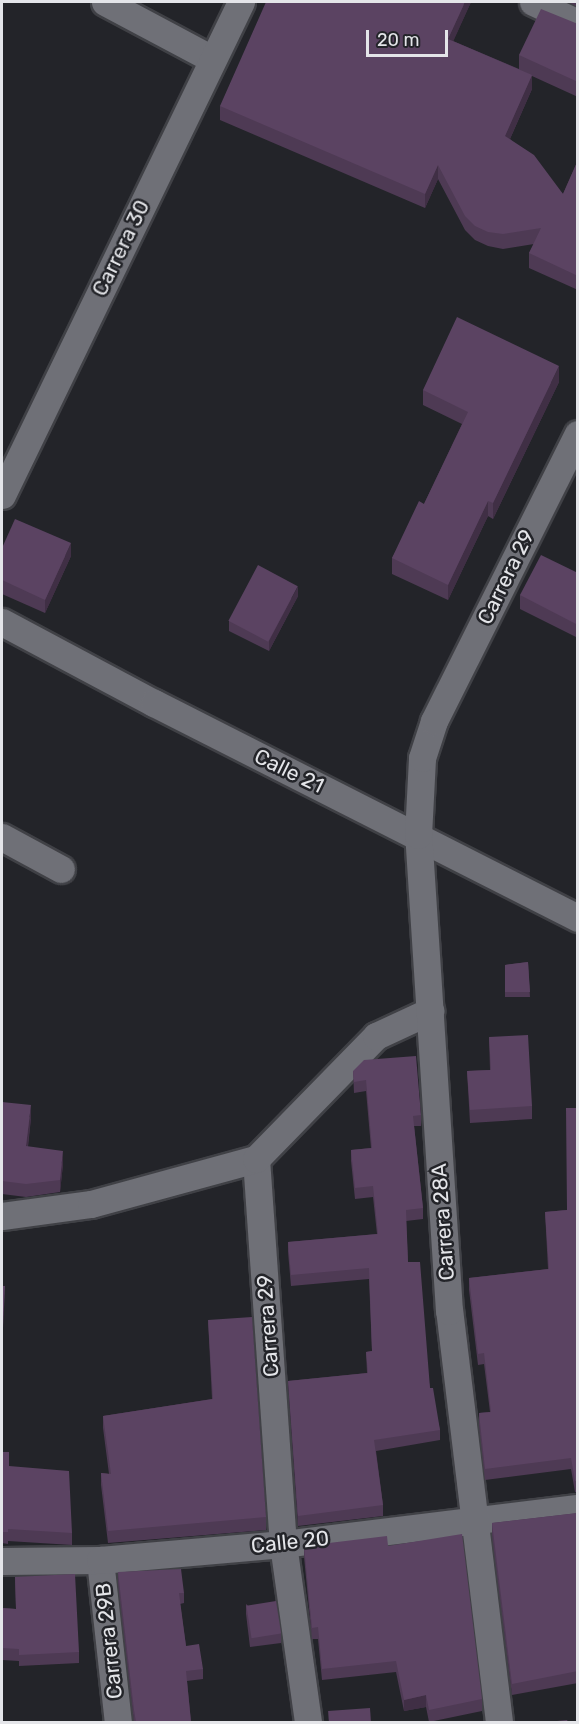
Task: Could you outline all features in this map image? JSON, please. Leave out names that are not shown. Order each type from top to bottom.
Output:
[{"type":"street","points":[[105,2],[212,59]]},
{"type":"street","name":"Carrera 30","points":[[2,495],[241,2]]},
{"type":"street","points":[[533,2],[578,23]]},
{"type":"street","name":"Carrera 29","points":[[434,721],[578,434]]},
{"type":"street","name":"Calle 21","points":[[2,622],[154,703],[578,918]]},
{"type":"street","name":"Carrera 28A","points":[[434,721],[422,758],[418,835],[449,1311],[499,1722]]},
{"type":"street","points":[[2,837],[61,870]]},
{"type":"street","points":[[2,1216],[91,1204],[256,1159],[376,1036],[430,1011]]},
{"type":"street","name":"Carrera 29","points":[[256,1159],[283,1544],[308,1722]]},
{"type":"street","name":"Calle 20","points":[[2,1561],[100,1560],[283,1544],[578,1508]]},
{"type":"street","name":"Carrera 29B","points":[[100,1560],[118,1722]]},
{"type":"building","points":[[266,2],[465,2],[448,39],[532,75],[505,136],[534,155],[563,194],[578,160],[578,276],[529,253],[541,228],[503,234],[488,232],[475,226],[465,216],[438,165],[425,194],[220,106]]},
{"type":"building","points":[[541,9],[578,24],[578,82],[519,55]]},
{"type":"building","points":[[457,317],[559,366],[493,503],[488,501],[448,585],[392,558],[419,501],[424,504],[468,412],[423,390]]},
{"type":"building","points":[[15,519],[71,543],[45,600],[2,580],[2,548]]},
{"type":"building","points":[[541,555],[578,573],[578,625],[520,595]]},
{"type":"building","points":[[258,565],[298,586],[268,642],[228,621]]},
{"type":"building","points":[[528,962],[530,992],[505,992],[505,965]]},
{"type":"building","points":[[528,1035],[532,1106],[470,1110],[467,1071],[491,1070],[489,1037]]},
{"type":"building","points":[[416,1056],[421,1115],[413,1116],[423,1208],[406,1210],[408,1262],[420,1262],[430,1388],[433,1388],[440,1430],[374,1440],[383,1505],[298,1516],[288,1381],[368,1373],[366,1352],[372,1351],[369,1268],[291,1275],[288,1242],[378,1234],[373,1186],[355,1188],[351,1150],[372,1148],[366,1080],[354,1082],[353,1071],[364,1060]]},
{"type":"building","points":[[2,1102],[31,1105],[26,1146],[63,1151],[60,1180],[26,1184],[2,1181]]},
{"type":"building","points":[[566,1108],[578,1108],[578,1481],[575,1481],[571,1458],[485,1469],[479,1413],[491,1412],[484,1353],[478,1354],[469,1278],[549,1269],[545,1212],[567,1210]]},
{"type":"building","points":[[2,1286],[5,1286],[2,1349]]},
{"type":"building","points":[[252,1317],[266,1517],[108,1531],[101,1473],[111,1474],[103,1416],[213,1399],[208,1320]]},
{"type":"building","points":[[2,1452],[9,1452],[9,1466],[69,1471],[72,1533],[8,1529],[8,1532],[2,1532]]},
{"type":"building","points":[[578,1513],[578,1671],[512,1684],[492,1523]]},
{"type":"building","points":[[462,1534],[482,1699],[429,1710],[426,1695],[404,1700],[396,1661],[322,1669],[318,1627],[312,1628],[304,1546],[387,1536],[388,1546]]},
{"type":"building","points":[[181,1569],[184,1593],[179,1593],[186,1646],[199,1644],[203,1669],[186,1671],[191,1722],[136,1722],[118,1572]]},
{"type":"building","points":[[75,1574],[79,1652],[19,1655],[19,1649],[2,1648],[2,1608],[16,1609],[15,1577]]},
{"type":"building","points":[[276,1601],[281,1634],[252,1638],[246,1606]]},
{"type":"building","points":[[370,1708],[371,1722],[329,1722],[328,1711]]}]
